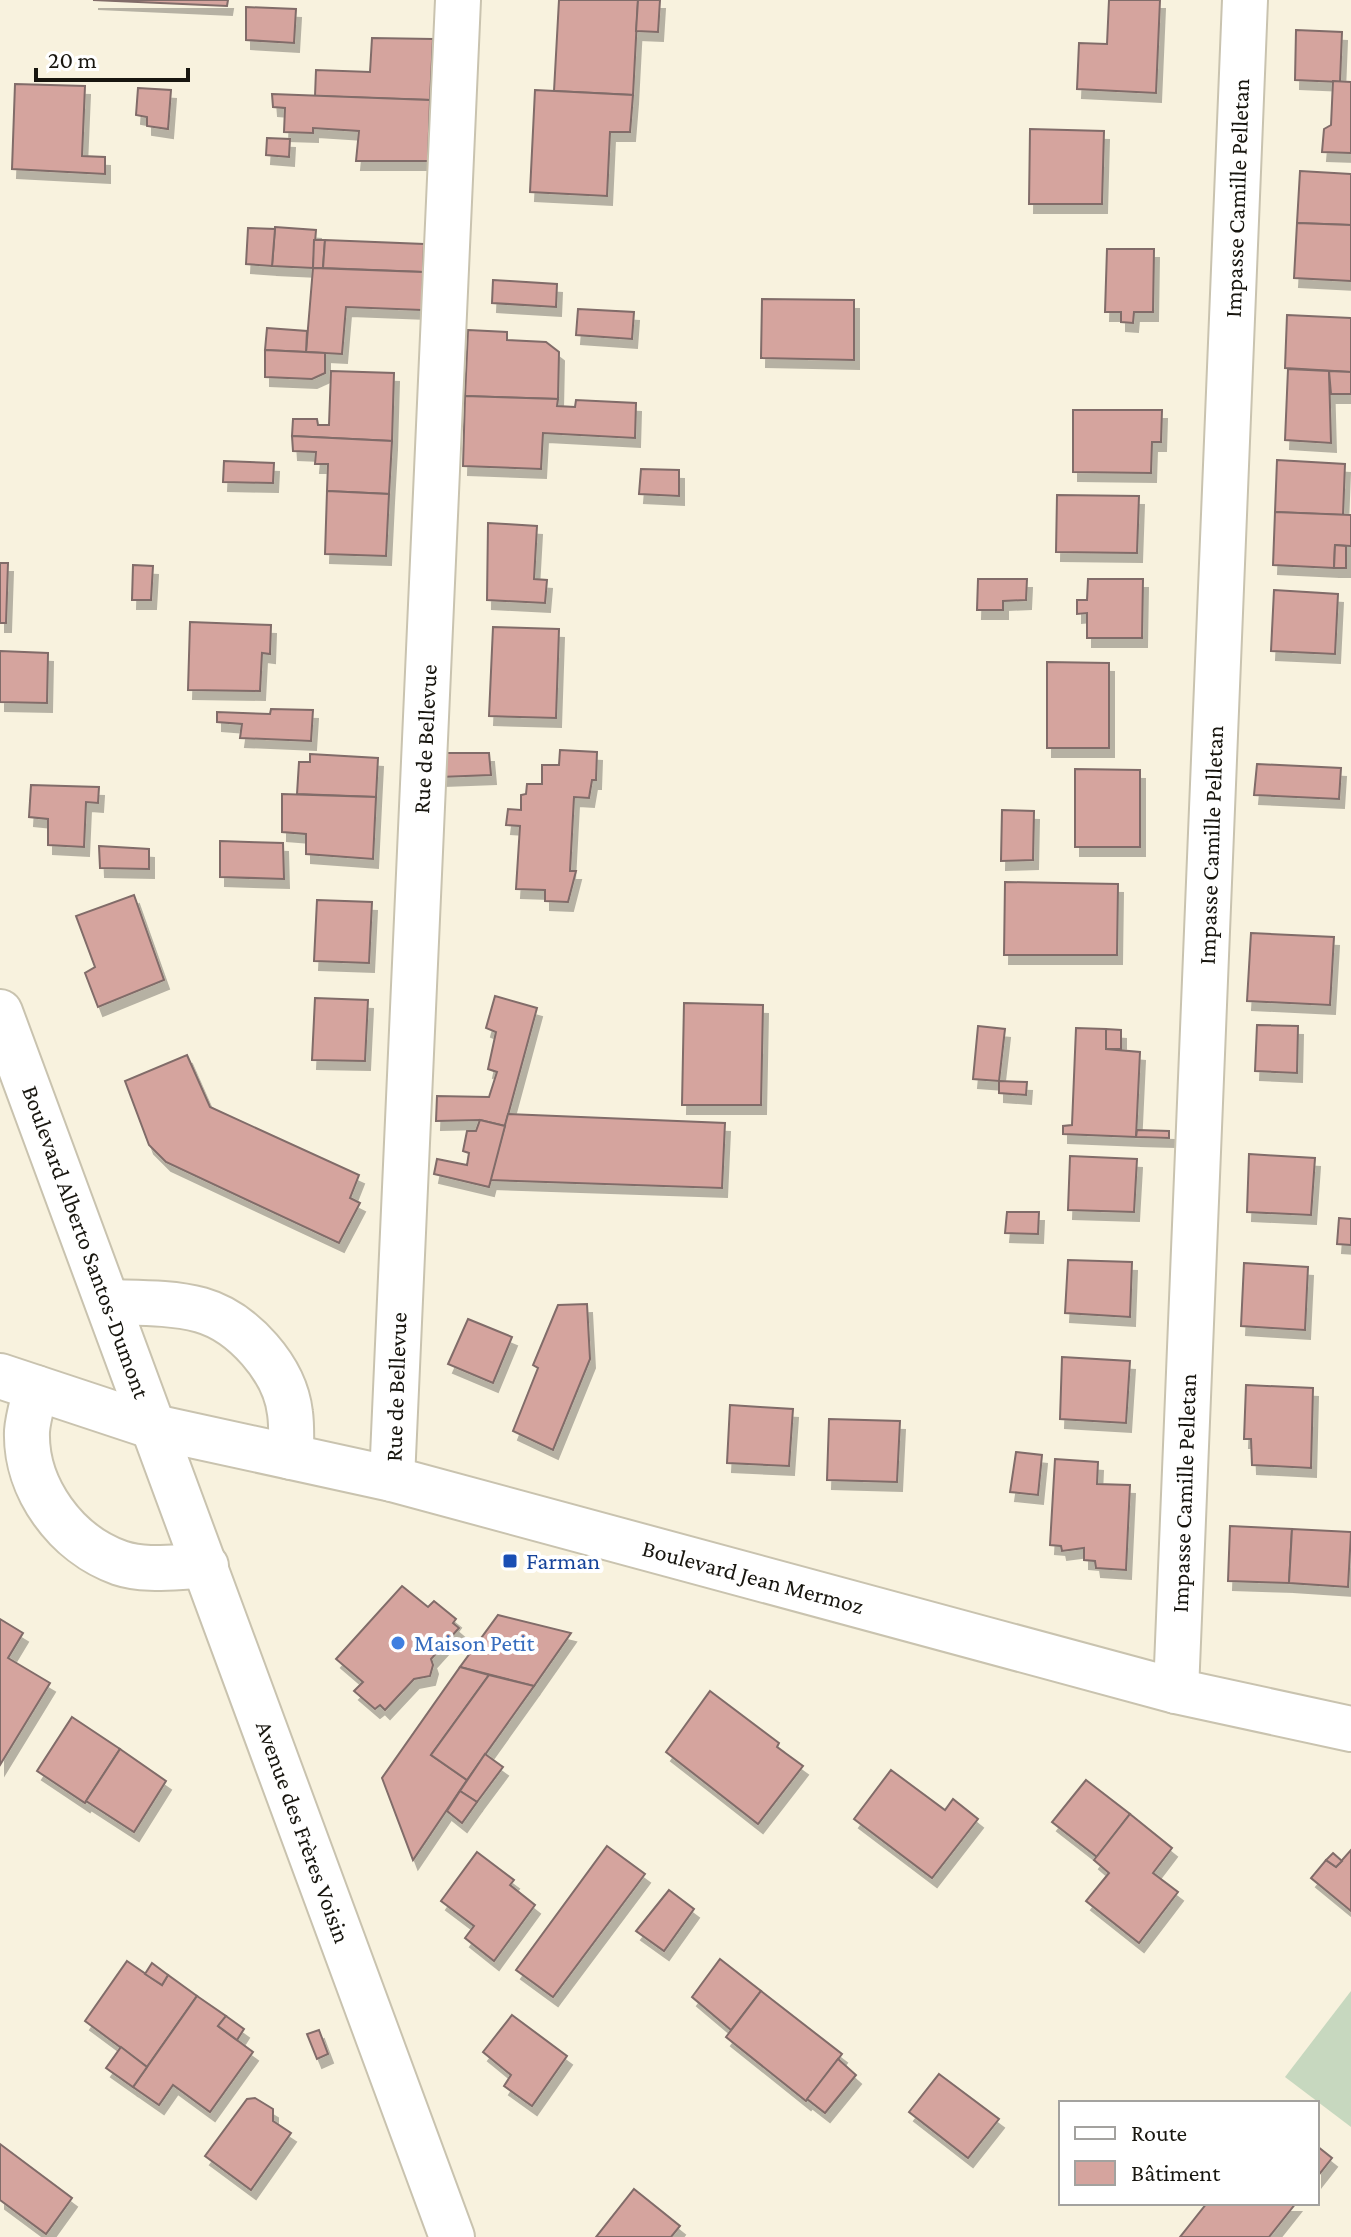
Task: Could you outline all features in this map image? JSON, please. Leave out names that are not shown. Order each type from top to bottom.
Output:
[{"type":"street","name":"Rue de Bellevue","points":[[392,1479],[458,0]]},
{"type":"street","name":"Impasse Camille Pelletan","points":[[1176,1691],[1245,0]]},
{"type":"street","name":"Boulevard Alberto Santos-Dumont","points":[[0,1012],[154,1427]]},
{"type":"street","points":[[108,1302],[162,1303],[203,1310],[243,1333],[274,1368],[290,1411],[291,1457]]},
{"type":"street","name":"Boulevard Jean Mermoz","points":[[18,1382],[154,1427],[392,1479],[1176,1691],[1351,1729]]},
{"type":"street","points":[[18,1382],[32,1473],[51,1512],[81,1543],[119,1562],[146,1568],[206,1566]]},
{"type":"street","name":"Avenue des Frères Voisin","points":[[154,1427],[452,2237]]},
{"type":"green space","points":[[1351,1991],[1351,2127],[1285,2077]]},
{"type":"building","points":[[93,0],[228,0],[227,6]]},
{"type":"building","points":[[559,0],[638,0],[633,95],[554,91]]},
{"type":"building","points":[[638,0],[660,0],[658,32],[636,31]]},
{"type":"building","points":[[1109,0],[1160,0],[1156,93],[1077,89],[1079,43],[1107,44]]},
{"type":"building","points":[[246,7],[296,9],[294,43],[246,40]]},
{"type":"building","points":[[1296,30],[1342,32],[1340,82],[1295,80]]},
{"type":"building","points":[[372,38],[433,39],[430,100],[315,96],[316,70],[370,72]]},
{"type":"building","points":[[1333,81],[1351,82],[1351,153],[1322,152],[1324,129],[1331,125]]},
{"type":"building","points":[[15,84],[85,86],[82,156],[105,157],[105,174],[12,169]]},
{"type":"building","points":[[138,88],[171,90],[168,129],[147,126],[147,117],[136,115]]},
{"type":"building","points":[[535,90],[633,95],[630,132],[610,132],[607,196],[530,192]]},
{"type":"building","points":[[272,94],[430,100],[428,161],[356,161],[359,131],[313,128],[313,133],[284,132],[285,108],[273,107]]},
{"type":"building","points":[[1030,129],[1104,131],[1102,204],[1029,204]]},
{"type":"building","points":[[267,138],[290,139],[289,157],[266,155]]},
{"type":"building","points":[[1300,171],[1351,174],[1351,225],[1297,223]]},
{"type":"building","points":[[1297,223],[1351,225],[1351,281],[1294,278]]},
{"type":"building","points":[[275,227],[316,230],[313,268],[272,266]]},
{"type":"building","points":[[248,228],[275,229],[272,266],[246,264]]},
{"type":"building","points":[[314,240],[325,240],[323,268],[313,268]]},
{"type":"building","points":[[325,240],[424,244],[423,272],[323,268]]},
{"type":"building","points":[[1107,249],[1154,249],[1153,312],[1134,312],[1133,323],[1121,322],[1121,312],[1105,312]]},
{"type":"building","points":[[313,268],[423,272],[422,310],[346,307],[342,354],[306,352]]},
{"type":"building","points":[[493,280],[557,284],[556,307],[492,303]]},
{"type":"building","points":[[762,299],[854,300],[854,360],[761,358]]},
{"type":"building","points":[[578,309],[634,312],[632,339],[576,335]]},
{"type":"building","points":[[1287,315],[1351,318],[1351,372],[1285,368]]},
{"type":"building","points":[[267,328],[307,331],[306,352],[265,350]]},
{"type":"building","points":[[468,330],[507,332],[507,340],[546,342],[559,352],[558,399],[465,396]]},
{"type":"building","points":[[265,350],[325,353],[325,373],[312,379],[265,377]]},
{"type":"building","points":[[1288,369],[1329,371],[1331,443],[1285,440]]},
{"type":"building","points":[[331,371],[394,373],[392,441],[292,436],[293,419],[317,419],[318,425],[329,425]]},
{"type":"building","points":[[1329,371],[1351,372],[1351,394],[1331,394]]},
{"type":"building","points":[[465,396],[558,399],[557,406],[575,407],[576,400],[636,403],[635,438],[543,433],[541,469],[463,466]]},
{"type":"building","points":[[1073,410],[1162,410],[1161,442],[1152,442],[1151,473],[1073,472]]},
{"type":"building","points":[[292,436],[392,441],[389,494],[327,491],[328,464],[315,464],[316,452],[293,451]]},
{"type":"building","points":[[1277,460],[1345,464],[1343,515],[1275,512]]},
{"type":"building","points":[[224,461],[274,463],[273,483],[223,482]]},
{"type":"building","points":[[641,469],[679,470],[679,496],[639,494]]},
{"type":"building","points":[[327,491],[389,494],[386,556],[325,554]]},
{"type":"building","points":[[1057,495],[1139,496],[1137,553],[1056,552]]},
{"type":"building","points":[[1275,512],[1351,515],[1351,546],[1335,545],[1334,568],[1273,565]]},
{"type":"building","points":[[488,523],[537,526],[534,579],[547,580],[545,603],[487,600]]},
{"type":"building","points":[[1335,545],[1346,546],[1346,568],[1334,568]]},
{"type":"building","points":[[0,563],[8,563],[6,623],[0,623]]},
{"type":"building","points":[[133,565],[153,566],[151,600],[132,600]]},
{"type":"building","points":[[978,579],[1027,579],[1026,600],[1003,601],[1003,610],[977,610]]},
{"type":"building","points":[[1088,579],[1143,579],[1142,638],[1087,638],[1087,613],[1077,614],[1077,600],[1087,600]]},
{"type":"building","points":[[1274,590],[1338,594],[1335,654],[1271,651]]},
{"type":"building","points":[[190,622],[271,625],[270,654],[262,653],[260,691],[188,690]]},
{"type":"building","points":[[493,627],[559,629],[556,718],[489,716]]},
{"type":"building","points":[[0,651],[48,653],[47,703],[0,702]]},
{"type":"building","points":[[1047,662],[1109,663],[1109,748],[1047,748]]},
{"type":"building","points":[[271,709],[313,710],[311,741],[240,738],[242,724],[217,722],[217,712],[270,714]]},
{"type":"building","points":[[560,750],[597,752],[596,780],[592,780],[589,798],[574,797],[570,871],[576,871],[568,902],[545,901],[545,890],[516,889],[520,826],[506,825],[508,809],[521,810],[521,795],[526,794],[527,784],[542,784],[542,765],[559,765]]},
{"type":"building","points":[[442,753],[489,753],[491,775],[440,777]]},
{"type":"building","points":[[310,754],[378,758],[376,797],[297,794],[299,762],[310,762]]},
{"type":"building","points":[[1257,764],[1341,768],[1339,799],[1254,795]]},
{"type":"building","points":[[1075,769],[1140,770],[1140,847],[1075,847]]},
{"type":"building","points":[[31,785],[99,787],[98,803],[86,802],[84,847],[48,845],[48,819],[29,817]]},
{"type":"building","points":[[282,794],[376,797],[373,859],[306,854],[306,834],[282,832]]},
{"type":"building","points":[[1002,810],[1034,811],[1033,860],[1001,861]]},
{"type":"building","points":[[220,841],[283,843],[284,879],[220,877]]},
{"type":"building","points":[[99,846],[149,849],[149,869],[100,868]]},
{"type":"building","points":[[1005,882],[1118,884],[1117,955],[1004,955]]},
{"type":"building","points":[[134,895],[164,980],[98,1007],[85,973],[95,967],[76,916]]},
{"type":"building","points":[[317,900],[372,902],[369,963],[314,961]]},
{"type":"building","points":[[1251,933],[1334,937],[1330,1005],[1247,1001]]},
{"type":"building","points":[[495,996],[537,1008],[505,1126],[480,1120],[436,1121],[437,1096],[489,1097],[497,1072],[488,1069],[496,1032],[486,1028]]},
{"type":"building","points":[[315,998],[368,1000],[365,1061],[312,1060]]},
{"type":"building","points":[[684,1003],[763,1005],[761,1105],[682,1105]]},
{"type":"building","points":[[1257,1025],[1298,1026],[1297,1073],[1255,1071]]},
{"type":"building","points":[[978,1026],[1005,1029],[999,1081],[973,1079]]},
{"type":"building","points":[[1076,1028],[1106,1029],[1106,1049],[1140,1052],[1136,1137],[1063,1134],[1063,1126],[1072,1125]]},
{"type":"building","points":[[1106,1029],[1121,1030],[1121,1049],[1106,1049]]},
{"type":"building","points":[[187,1055],[210,1107],[359,1175],[350,1198],[360,1203],[339,1243],[166,1162],[149,1145],[125,1081]]},
{"type":"building","points":[[999,1081],[1027,1082],[1026,1095],[999,1093]]},
{"type":"building","points":[[508,1114],[725,1123],[722,1188],[490,1180]]},
{"type":"building","points":[[480,1120],[505,1126],[489,1187],[434,1174],[437,1159],[467,1165],[469,1153],[463,1151],[467,1131],[476,1131]]},
{"type":"building","points":[[1137,1130],[1169,1131],[1169,1138],[1136,1137]]},
{"type":"building","points":[[1249,1154],[1315,1158],[1311,1215],[1247,1212]]},
{"type":"building","points":[[1070,1156],[1137,1159],[1134,1212],[1068,1210]]},
{"type":"building","points":[[1007,1212],[1039,1212],[1038,1234],[1005,1233]]},
{"type":"building","points":[[1339,1218],[1351,1219],[1351,1245],[1337,1244]]},
{"type":"building","points":[[1068,1260],[1132,1262],[1130,1317],[1065,1313]]},
{"type":"building","points":[[1244,1263],[1308,1267],[1305,1330],[1241,1326]]},
{"type":"building","points":[[587,1304],[590,1359],[553,1450],[513,1431],[538,1368],[533,1365],[558,1305]]},
{"type":"building","points":[[468,1319],[512,1337],[493,1383],[448,1364]]},
{"type":"building","points":[[1062,1357],[1130,1361],[1126,1423],[1060,1419]]},
{"type":"building","points":[[1246,1385],[1313,1388],[1311,1468],[1252,1465],[1251,1439],[1244,1439]]},
{"type":"building","points":[[730,1405],[793,1409],[789,1466],[727,1463]]},
{"type":"building","points":[[829,1419],[900,1421],[897,1482],[827,1480]]},
{"type":"building","points":[[1016,1452],[1042,1455],[1038,1495],[1010,1492]]},
{"type":"building","points":[[1055,1459],[1098,1462],[1097,1484],[1130,1485],[1126,1570],[1096,1568],[1095,1561],[1084,1560],[1084,1548],[1062,1551],[1061,1546],[1050,1545]]},
{"type":"building","points":[[1230,1526],[1292,1529],[1289,1583],[1228,1581]]},
{"type":"building","points":[[1292,1529],[1351,1532],[1348,1587],[1289,1583]]},
{"type":"building","name":"Maison Petit","points":[[402,1586],[428,1607],[434,1601],[456,1619],[453,1623],[459,1628],[431,1659],[430,1676],[414,1679],[385,1710],[380,1705],[375,1709],[354,1691],[363,1682],[336,1659]]},
{"type":"building","points":[[498,1615],[571,1633],[534,1686],[460,1667]]},
{"type":"building","points":[[0,1619],[23,1633],[8,1658],[50,1683],[0,1765]]},
{"type":"building","points":[[460,1667],[489,1675],[431,1755],[467,1780],[413,1860],[382,1778]]},
{"type":"building","points":[[489,1675],[534,1686],[467,1780],[431,1755]]},
{"type":"building","points":[[710,1691],[779,1743],[777,1747],[803,1766],[758,1824],[666,1752]]},
{"type":"building","points":[[72,1717],[120,1749],[85,1803],[37,1771]]},
{"type":"building","points":[[120,1749],[166,1781],[134,1832],[86,1801]]},
{"type":"building","points":[[485,1754],[503,1767],[477,1802],[460,1791]]},
{"type":"building","points":[[891,1770],[945,1810],[953,1799],[978,1819],[932,1878],[854,1819]]},
{"type":"building","points":[[1086,1780],[1130,1814],[1097,1857],[1052,1822]]},
{"type":"building","points":[[460,1791],[477,1802],[462,1823],[447,1811]]},
{"type":"building","points":[[1130,1814],[1172,1848],[1153,1873],[1178,1892],[1139,1943],[1086,1901],[1109,1873],[1094,1860]]},
{"type":"building","points":[[607,1846],[645,1874],[553,1997],[516,1970]]},
{"type":"building","points":[[1351,1850],[1351,1911],[1311,1878],[1326,1860],[1336,1867]]},
{"type":"building","points":[[477,1852],[514,1880],[510,1885],[535,1905],[494,1961],[465,1938],[474,1926],[441,1901]]},
{"type":"building","points":[[1333,1853],[1342,1861],[1336,1867],[1326,1860]]},
{"type":"building","points":[[669,1890],[694,1909],[664,1951],[636,1931]]},
{"type":"building","points":[[720,1959],[761,1991],[731,2030],[692,1997]]},
{"type":"building","points":[[127,1961],[162,1985],[168,1975],[197,1996],[147,2067],[85,2021]]},
{"type":"building","points":[[152,1963],[168,1975],[162,1985],[145,1974]]},
{"type":"building","points":[[761,1991],[842,2054],[806,2101],[726,2037]]},
{"type":"building","points":[[197,1996],[226,2016],[218,2026],[253,2052],[210,2112],[173,2085],[159,2105],[133,2087]]},
{"type":"building","points":[[512,2015],[567,2056],[532,2106],[504,2086],[511,2075],[483,2052]]},
{"type":"building","points":[[226,2016],[244,2029],[237,2040],[218,2026]]},
{"type":"building","points":[[319,2030],[328,2054],[317,2059],[307,2034]]},
{"type":"building","points":[[121,2047],[147,2067],[133,2087],[106,2068]]},
{"type":"building","points":[[838,2059],[856,2075],[825,2113],[807,2099]]},
{"type":"building","points":[[939,2074],[999,2119],[968,2158],[909,2112]]},
{"type":"building","points":[[255,2098],[273,2109],[273,2121],[291,2133],[251,2190],[205,2156],[247,2099]]},
{"type":"building","points":[[0,2144],[72,2198],[46,2234],[0,2200]]},
{"type":"building","points":[[1319,2148],[1332,2158],[1319,2174]]},
{"type":"building","points":[[634,2189],[680,2226],[671,2237],[596,2237]]},
{"type":"building","points":[[1205,2205],[1294,2205],[1269,2237],[1180,2237]]},
{"type":"place","name":"Farman","points":[[510,1561]]},
{"type":"place","name":"Maison Petit","points":[[398,1643]]}]
